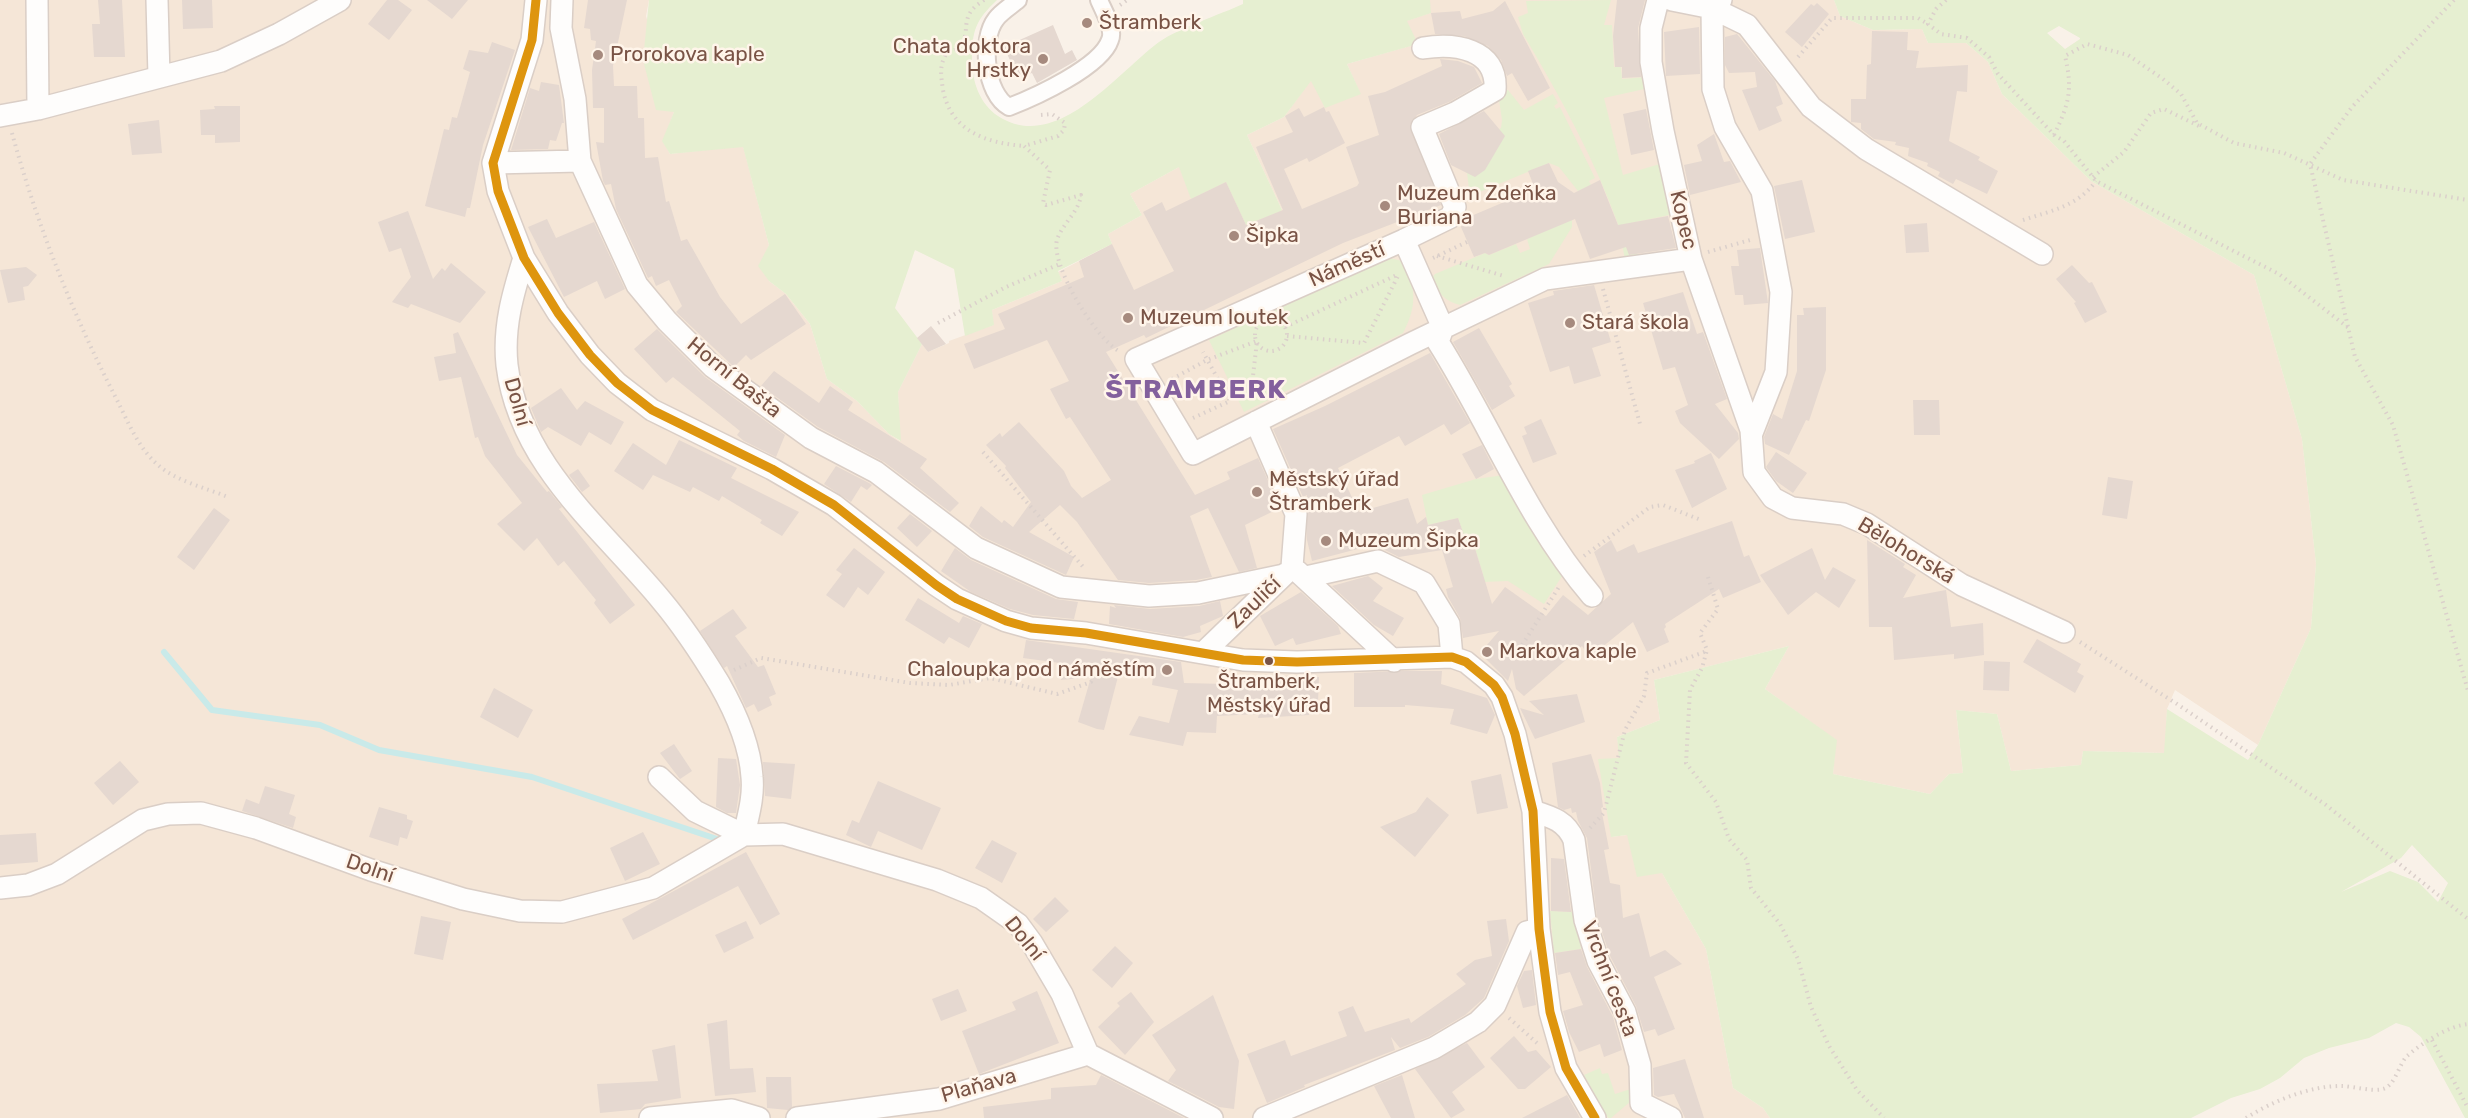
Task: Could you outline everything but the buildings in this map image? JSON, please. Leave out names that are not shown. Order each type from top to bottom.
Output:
[{"type":"street","points":[[37,0],[38,109]]},
{"type":"street","points":[[157,0],[159,77]]},
{"type":"street","points":[[3,115],[38,109],[221,61],[279,34],[340,0]]},
{"type":"street","points":[[536,0],[532,40],[493,163],[498,191],[524,258],[558,313],[590,354],[617,383],[652,410],[772,469],[834,505],[957,598],[1006,621],[1031,628],[1116,638],[1203,653]]},
{"type":"street","name":"Horní Bašta","points":[[562,0],[561,28],[575,99],[580,161],[637,285],[667,321],[713,367],[811,438],[876,472],[976,548],[1061,587],[1149,596],[1198,593],[1294,573],[1378,561],[1424,583],[1449,624],[1452,657]]},
{"type":"street","points":[[1018,0],[995,19],[988,34],[987,55],[994,89],[1000,99],[1009,106],[1035,96],[1096,59],[1111,40],[1111,30],[1099,0]]},
{"type":"street","name":"Kopec","points":[[1658,0],[1652,28],[1651,62],[1663,131],[1691,259],[1752,433],[1754,472]]},
{"type":"street","points":[[1671,0],[1717,4],[1747,25],[1811,107],[1866,148],[2042,254]]},
{"type":"street","name":"Kopec","points":[[1717,4],[1713,89],[1725,127],[1762,191],[1780,292],[1776,372],[1752,433]]},
{"type":"street","points":[[1404,240],[1450,217],[1455,207],[1422,127],[1455,113],[1495,90],[1496,80],[1482,57],[1461,46],[1443,45],[1423,48]]},
{"type":"street","points":[[493,163],[580,161]]},
{"type":"street","name":"Náměstí","points":[[1136,359],[1404,240],[1443,328],[1438,342],[1524,495],[1570,570],[1592,596]]},
{"type":"street","name":"Dolní","points":[[0,888],[28,885],[57,874],[143,820],[168,814],[201,813],[256,828],[371,870],[463,899],[520,911],[562,912],[653,888],[744,835],[752,800],[750,758],[725,693],[663,602],[558,483],[532,446],[522,425],[510,384],[507,337],[508,312],[524,258]]},
{"type":"street","points":[[1136,359],[1193,454],[1545,279],[1691,259]]},
{"type":"street","points":[[1256,422],[1296,514],[1294,573]]},
{"type":"street","name":"Bělohorská","points":[[1754,472],[1773,498],[1792,508],[1843,514],[1868,524],[1962,585],[2064,632]]},
{"type":"street","name":"Zauličí","points":[[1203,653],[1294,573],[1394,661]]},
{"type":"street","name":"Zauličí","points":[[1203,653],[1269,662],[1394,661],[1452,657]]},
{"type":"street","points":[[1452,657],[1466,662],[1483,675],[1502,697],[1515,734],[1533,811],[1539,929],[1550,1012],[1566,1068],[1595,1118]]},
{"type":"street","name":"Dolní","points":[[659,777],[695,811],[744,835],[783,834],[937,880],[981,898],[1018,924],[1032,944],[1062,994],[1088,1054]]},
{"type":"street","name":"Vrchní cesta","points":[[1533,811],[1554,817],[1569,828],[1574,840],[1585,920],[1598,961],[1625,1012],[1640,1065],[1640,1111],[1671,1118]]},
{"type":"street","points":[[1264,1118],[1434,1048],[1478,1022],[1495,1005],[1527,932],[1539,929]]},
{"type":"street","points":[[1088,1054],[1212,1118]]},
{"type":"street","name":"Plaňava","points":[[796,1118],[939,1099],[1088,1054]]},
{"type":"street","points":[[650,1118],[732,1110],[759,1118]]},
{"type":"path","points":[[984,0],[971,11],[963,42],[955,51],[946,54],[940,65],[945,102],[963,128],[1001,144],[1024,146],[1058,136],[1064,130],[1065,123],[1053,114],[1030,117],[1009,106]]},
{"type":"path","points":[[1928,24],[1936,9],[1946,0]]},
{"type":"path","points":[[2310,164],[2352,107],[2454,0]]},
{"type":"path","points":[[1791,63],[1808,49],[1832,18],[1918,18],[1941,34],[1967,38],[1989,57],[1998,74],[2054,135],[2064,141],[2095,179],[2279,274],[2351,330]]},
{"type":"path","points":[[2054,135],[2065,112],[2071,81],[2065,56],[2087,44],[2128,55],[2163,79],[2181,94],[2197,123],[2207,130]]},
{"type":"path","points":[[1992,224],[1999,219],[2007,223],[2018,222],[2061,209],[2086,195],[2095,179],[2124,152],[2151,113],[2164,109],[2234,144],[2284,153],[2343,180],[2468,200]]},
{"type":"path","points":[[3,115],[69,301],[99,366],[143,448],[157,464],[168,472],[228,497]]},
{"type":"path","points":[[1024,146],[1050,170],[1043,203],[1046,205],[1081,195],[1057,242],[1060,264],[1090,322],[1113,348],[1136,359]]},
{"type":"path","points":[[2310,164],[2351,330],[2355,357],[2393,425],[2468,691]]},
{"type":"path","points":[[1691,259],[1752,240]]},
{"type":"path","points":[[1416,266],[1467,242]]},
{"type":"path","points":[[1437,256],[1533,285]]},
{"type":"path","points":[[938,323],[1006,287],[1060,264]]},
{"type":"path","points":[[1599,271],[1640,424]]},
{"type":"path","points":[[1285,327],[1399,274],[1364,343],[1287,336]]},
{"type":"path","points":[[1256,422],[1249,410],[1257,329],[1264,321],[1277,320],[1285,327],[1287,336],[1284,345],[1275,350],[1266,350],[1257,341]]},
{"type":"path","points":[[1193,334],[1230,401]]},
{"type":"path","points":[[1207,360],[1257,341]]},
{"type":"path","points":[[1222,386],[1253,382]]},
{"type":"path","points":[[983,452],[1104,593]]},
{"type":"path","points":[[1520,650],[1570,570],[1586,554],[1650,507],[1663,505],[1701,520]]},
{"type":"path","points":[[1708,578],[1718,609],[1700,633],[1707,650],[1702,668],[1690,690],[1686,763],[1716,802],[1729,839],[1747,860],[1751,888],[1780,924],[1798,959],[1810,1007],[1829,1046],[1857,1090],[1884,1118]]},
{"type":"path","points":[[2064,632],[2177,704],[2326,805],[2468,919]]},
{"type":"path","points":[[751,662],[761,658],[799,662],[910,683],[949,685],[990,678],[1057,694],[1091,681],[1116,638]]},
{"type":"path","points":[[1586,833],[1604,813],[1612,771],[1625,730],[1644,696],[1647,673],[1707,650]]},
{"type":"path","points":[[1495,1005],[1566,1068]]},
{"type":"path","points":[[2246,1118],[2263,1107],[2306,1091],[2339,1086],[2383,1089],[2389,1085],[2407,1057],[2448,1030],[2468,1024]]},
{"type":"path","points":[[2432,1040],[2468,1108]]},
{"type":"shaded area","points":[[0,0],[649,0],[646,16],[674,112],[663,141],[670,154],[743,146],[769,245],[763,260],[769,281],[786,294],[810,324],[827,379],[857,401],[889,434],[900,441],[898,392],[922,344],[928,352],[949,341],[993,325],[992,310],[1062,281],[1058,272],[1112,244],[1108,234],[1142,215],[1130,194],[1179,167],[1226,182],[1282,210],[1247,135],[1284,117],[1311,80],[1360,93],[1347,64],[1417,44],[1406,21],[1430,13],[1430,0],[1834,0],[1840,16],[1873,30],[1922,29],[1928,43],[1966,43],[1988,62],[2002,94],[2091,181],[2254,275],[2302,439],[2316,564],[2311,628],[2258,745],[2175,690],[2167,709],[2165,753],[2083,751],[2081,765],[2011,771],[1997,714],[1956,710],[1963,773],[1949,774],[1930,794],[1833,774],[1836,740],[1765,689],[1789,646],[1654,680],[1660,720],[1617,737],[1620,758],[1611,837],[1627,835],[1662,873],[1706,949],[1733,1088],[1763,1108],[1770,1118],[0,1118]]},
{"type":"green space","points":[[649,0],[997,0],[984,14],[974,33],[972,60],[974,76],[978,92],[986,105],[998,116],[1020,125],[1042,125],[1063,118],[1084,105],[1159,42],[1243,4],[1243,0],[1430,0],[1431,13],[1407,21],[1418,44],[1347,64],[1361,94],[1325,108],[1311,81],[1284,117],[1247,135],[1282,210],[1279,212],[1246,225],[1226,182],[1191,199],[1179,167],[1130,194],[1142,215],[1108,234],[1112,244],[1058,271],[1062,281],[992,310],[994,325],[965,336],[954,269],[915,250],[895,308],[922,344],[898,392],[901,441],[889,434],[857,401],[827,379],[810,324],[786,294],[769,281],[758,266],[769,245],[743,147],[670,154],[662,141],[674,112],[656,110],[643,60]]},
{"type":"green space","points":[[1611,0],[1604,25],[1612,25],[1614,67],[1621,67],[1622,79],[1645,77],[1649,88],[1604,98],[1623,175],[1663,163],[1674,214],[1631,223],[1638,256],[1625,258],[1619,227],[1599,177],[1563,105],[1523,34],[1518,17],[1528,13],[1526,1]]},
{"type":"green space","points":[[1834,0],[2468,0],[2468,1118],[2465,1118],[2421,1037],[2409,1027],[2396,1023],[2369,1038],[2329,1048],[2304,1058],[2280,1078],[2260,1089],[2231,1098],[2191,1118],[1770,1118],[1763,1108],[1733,1088],[1706,949],[1662,873],[1637,877],[1627,835],[1611,837],[1598,759],[1619,758],[1617,737],[1660,720],[1654,680],[1789,646],[1765,689],[1837,740],[1833,774],[1930,794],[1949,774],[1963,773],[1956,710],[1997,714],[2011,771],[2081,765],[2083,751],[2164,753],[2167,709],[2248,760],[2258,745],[2311,628],[2316,564],[2302,439],[2254,275],[2091,181],[2002,94],[1988,62],[1966,43],[1928,43],[1922,29],[1873,30],[1840,16]],"holes":[[[2059,26],[2080,38],[2080,39],[2065,49],[2047,33]],[[2412,845],[2448,883],[2438,902],[2418,882],[2390,871],[2341,892],[2401,858]]]},
{"type":"green space","points":[[1508,90],[1524,110],[1553,94],[1558,103],[1554,106],[1556,109],[1560,107],[1595,178],[1589,181],[1591,185],[1578,191],[1559,167],[1549,163],[1470,196],[1465,172],[1483,139],[1501,128],[1498,93]]},
{"type":"green space","points":[[1572,218],[1572,227],[1549,264],[1460,305],[1442,296],[1431,279],[1435,274],[1485,253],[1489,255],[1516,244],[1520,253],[1530,249],[1527,239]]},
{"type":"green space","points":[[1390,258],[1402,261],[1413,288],[1411,314],[1403,333],[1244,412],[1209,340]]},
{"type":"green space","points":[[1504,475],[1564,573],[1544,604],[1508,581],[1455,583],[1483,574],[1473,542],[1467,544],[1458,518],[1428,525],[1422,495],[1476,479]]},
{"type":"green space","points":[[1550,911],[1575,912],[1581,949],[1554,953]]},
{"type":"green space","points":[[1600,1068],[1602,1074],[1608,1073],[1615,1094],[1637,1087],[1631,1101],[1611,1118],[1608,1118],[1584,1075]]},
{"type":"waterway","points":[[164,652],[212,710],[320,725],[379,750],[532,777],[717,839]]},
{"type":"transit line","points":[[536,0],[532,40],[493,163],[498,191],[524,258],[558,313],[590,355],[617,383],[652,410],[772,469],[834,505],[936,585],[957,599],[1006,621],[1031,628],[1086,633],[1243,660],[1297,662],[1452,657],[1466,662],[1494,685],[1502,697],[1515,734],[1533,811],[1539,929],[1550,1012],[1566,1068],[1595,1118]]},
{"type":"place","name":"Štramberk","points":[[1087,23]]},
{"type":"place","name":"Prorokova kaple","points":[[598,55]]},
{"type":"place","name":"Chata doktora Hrstky","points":[[1043,59]]},
{"type":"place","name":"Muzeum Zdeňka Buriana","points":[[1385,206]]},
{"type":"place","name":"Šipka","points":[[1234,236]]},
{"type":"place","name":"Muzeum loutek","points":[[1128,318]]},
{"type":"place","name":"Stará škola","points":[[1570,323]]},
{"type":"place","name":"Městský úřad Štramberk","points":[[1257,492]]},
{"type":"place","name":"Muzeum Šipka","points":[[1326,541]]},
{"type":"place","name":"Markova kaple","points":[[1487,652]]},
{"type":"place","name":"Štramberk, Městský úřad","points":[[1269,661]]},
{"type":"place","name":"Chaloupka pod náměstím","points":[[1167,670]]},
{"type":"district","name":"ŠTRAMBERK","points":[[1196,390]]}]
